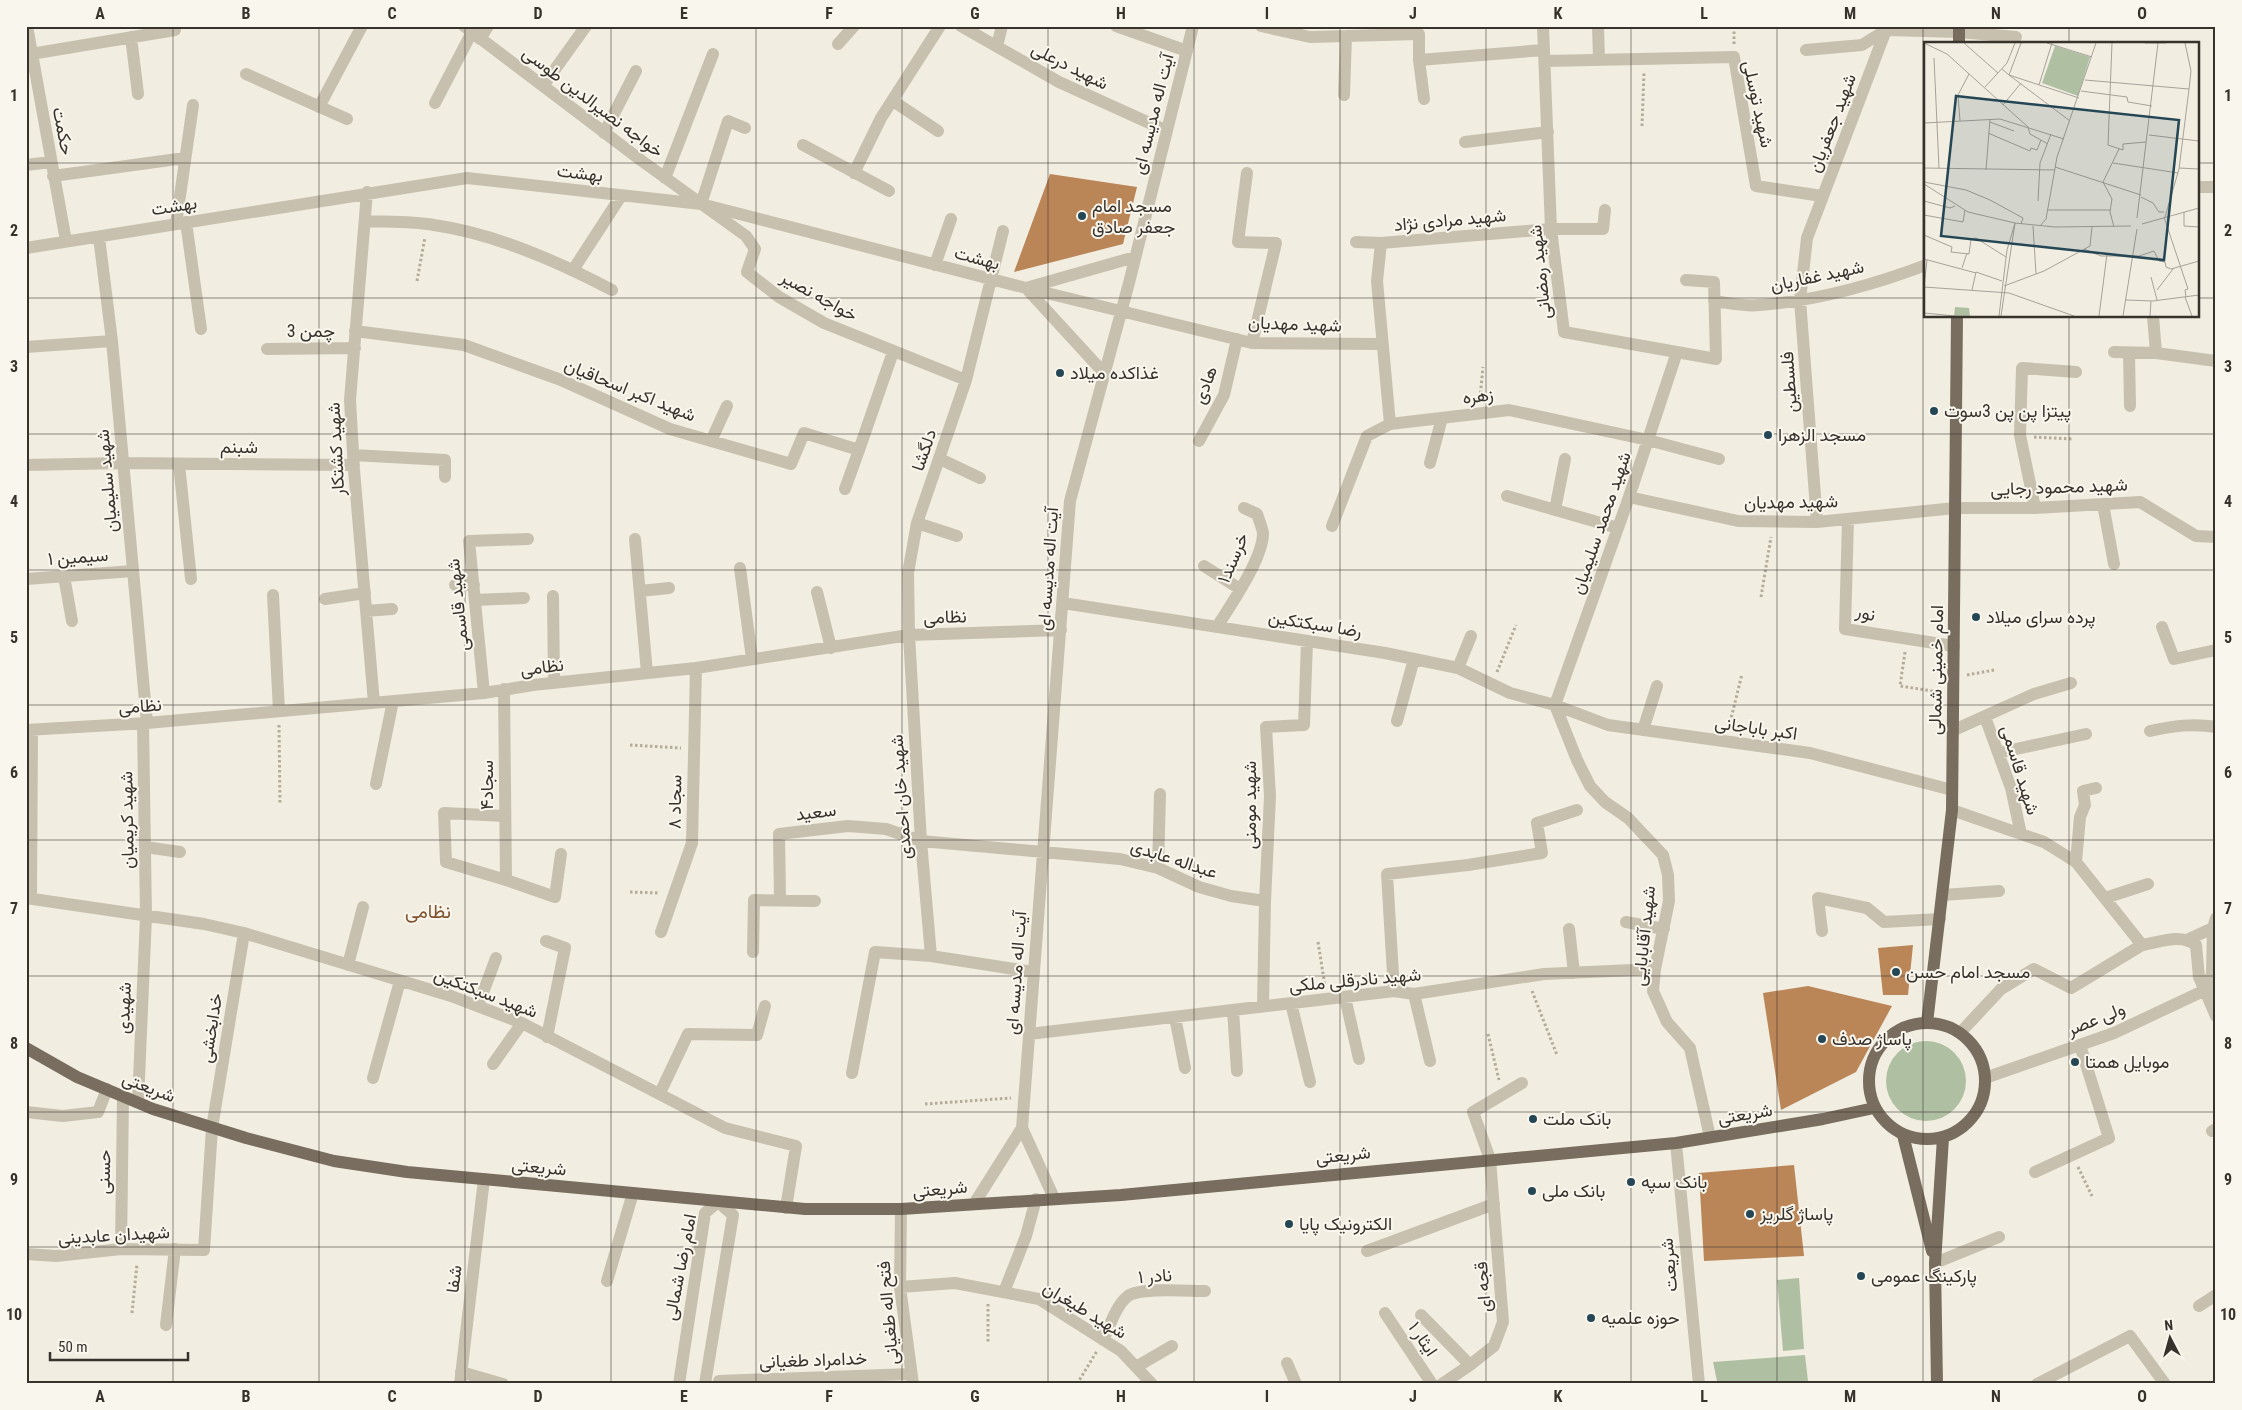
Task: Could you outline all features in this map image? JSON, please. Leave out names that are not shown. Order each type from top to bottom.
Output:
[{"type":"main road","name":"امام خمینی شمالی","points":[[1927,1023],[1952,810],[1957,318]]},
{"type":"main road","points":[[1927,1023],[1944,1025],[1960,1033],[1973,1045],[1982,1061],[1985,1078],[1983,1098],[1974,1115],[1960,1129],[1943,1138],[1916,1139],[1903,1135],[1886,1124],[1874,1108],[1868,1089],[1869,1069],[1877,1050],[1890,1036],[1908,1026],[1927,1023]]},
{"type":"main road","name":"شریعتی","points":[[26,1048],[77,1077],[138,1102],[212,1128],[334,1161],[407,1172],[786,1208],[901,1209],[1131,1194],[1676,1143],[1822,1119],[1874,1108]]},
{"type":"main road","points":[[1903,1135],[1935,1263]]},
{"type":"main road","points":[[1937,1384],[1935,1263],[1943,1138]]},
{"type":"street","name":"حکمت","points":[[27,26],[31,54],[31,80],[66,241]]},
{"type":"street","points":[[319,107],[362,26]]},
{"type":"street","points":[[435,103],[472,32],[488,26]]},
{"type":"street","points":[[543,86],[586,26]]},
{"type":"street","points":[[838,44],[854,26]]},
{"type":"street","points":[[854,173],[881,118],[940,26]]},
{"type":"street","name":"شهید درعلی","points":[[961,26],[1058,82],[1167,131]]},
{"type":"street","points":[[997,46],[1002,26]]},
{"type":"street","points":[[1116,26],[1187,51]]},
{"type":"street","name":"آیت اله مدیسه ای","points":[[1022,1128],[1070,501],[1135,257],[1193,26]]},
{"type":"street","points":[[1261,26],[1310,37],[1419,34],[1419,60],[1424,99]]},
{"type":"street","name":"شهید رمضانی","points":[[1543,26],[1551,229],[1564,332],[1716,360],[1714,301]]},
{"type":"street","points":[[1598,26],[1599,60]]},
{"type":"street","points":[[31,54],[175,30]]},
{"type":"street","points":[[1806,50],[1862,45],[1886,30],[2016,37]]},
{"type":"street","name":"شهید جعفریان","points":[[1800,300],[1807,238],[1886,30]]},
{"type":"street","name":"خواجه نصیرالدین طوسی","points":[[472,32],[701,204]]},
{"type":"street","points":[[1344,95],[1346,36]]},
{"type":"street","points":[[131,37],[138,94]]},
{"type":"street","points":[[664,178],[713,54]]},
{"type":"street","points":[[1419,60],[1545,56]]},
{"type":"street","name":"شهید توسلی","points":[[1545,56],[1599,60],[1734,57],[1756,186],[1822,196]]},
{"type":"street","points":[[604,133],[636,71]]},
{"type":"street","points":[[246,74],[347,119]]},
{"type":"street","points":[[893,101],[938,131]]},
{"type":"street","points":[[193,105],[186,158],[181,223],[201,329]]},
{"type":"street","points":[[701,204],[728,121],[745,128]]},
{"type":"street","points":[[1465,142],[1548,132]]},
{"type":"street","points":[[803,146],[889,191]]},
{"type":"street","points":[[53,176],[186,158]]},
{"type":"street","points":[[26,165],[50,162]]},
{"type":"street","points":[[1247,173],[1238,242],[1276,243],[1252,343]]},
{"type":"street","name":"بهشت","points":[[26,248],[368,192],[467,178],[701,204],[1121,311]]},
{"type":"street","points":[[2200,187],[2216,187]]},
{"type":"street","name":"شهید کشتکار","points":[[368,192],[350,400],[374,703]]},
{"type":"street","points":[[574,270],[621,196]]},
{"type":"street","name":"خواجه نصیر","points":[[701,204],[746,236],[755,249],[747,272],[779,297],[824,323],[966,380]]},
{"type":"street","name":"شهید مرادی نژاد","points":[[1356,242],[1380,243],[1551,229],[1603,229],[1605,210]]},
{"type":"street","points":[[934,264],[950,219]]},
{"type":"street","points":[[365,221],[427,224],[487,237],[574,270],[612,290]]},
{"type":"street","name":"دلگشا","points":[[909,635],[908,573],[917,523],[966,380],[1003,231]]},
{"type":"street","name":"شهید سلیمیان","points":[[98,237],[112,341],[145,723]]},
{"type":"street","points":[[1332,526],[1367,436],[1390,424],[1377,281],[1380,243]]},
{"type":"street","points":[[1104,373],[1026,288],[1135,257]]},
{"type":"street","name":"شهید غفاریان","points":[[1714,301],[1758,306],[1800,300],[1860,287],[1924,266]]},
{"type":"street","points":[[1686,280],[1714,282],[1714,301]]},
{"type":"street","name":"فلسطین","points":[[1800,300],[1817,522]]},
{"type":"street","name":"شهید مهدیان","points":[[1121,311],[1252,343],[1382,344]]},
{"type":"street","points":[[2153,318],[2156,353]]},
{"type":"street","name":"شهید اکبر اسحاقیان","points":[[355,331],[464,345],[561,380],[670,429],[792,464],[804,434],[859,450]]},
{"type":"street","name":"هادی","points":[[1198,441],[1224,394],[1237,340]]},
{"type":"street","points":[[26,348],[112,341]]},
{"type":"street","name":"چمن 3","points":[[267,348],[355,348]]},
{"type":"street","points":[[845,489],[893,352]]},
{"type":"street","name":"شهید محمد سلیمیان","points":[[1555,705],[1629,497],[1677,352]]},
{"type":"street","points":[[2114,352],[2156,353],[2216,361]]},
{"type":"street","points":[[2128,352],[2130,406]]},
{"type":"street","points":[[2035,508],[2020,436],[2022,368],[2076,372]]},
{"type":"street","points":[[711,441],[726,406]]},
{"type":"street","name":"زهره","points":[[1390,424],[1509,410],[1648,440],[1719,459]]},
{"type":"street","points":[[1430,463],[1442,418]]},
{"type":"street","points":[[940,459],[980,478]]},
{"type":"street","points":[[1555,510],[1565,459]]},
{"type":"street","name":"شبنم","points":[[26,465],[445,460],[445,477]]},
{"type":"street","points":[[179,464],[191,579]]},
{"type":"street","points":[[1507,496],[1618,528]]},
{"type":"street","name":"شهید مهدیان","points":[[1629,497],[1738,521],[1817,522],[1955,508]]},
{"type":"street","name":"شهید محمود رجایی","points":[[1955,508],[2035,508],[2140,502],[2196,536],[2216,537]]},
{"type":"street","points":[[2103,504],[2114,564]]},
{"type":"street","name":"خرسند۱","points":[[1217,627],[1240,589],[1258,551],[1263,533],[1257,514],[1244,508]]},
{"type":"street","name":"نور","points":[[1848,519],[1845,629],[1954,646]]},
{"type":"street","points":[[917,523],[957,536]]},
{"type":"street","name":"شهید قاسمی","points":[[484,693],[470,541],[528,539]]},
{"type":"street","points":[[635,539],[647,673]]},
{"type":"street","points":[[1204,566],[1240,589]]},
{"type":"street","points":[[740,568],[752,659]]},
{"type":"street","name":"سیمین ۱","points":[[26,579],[133,571]]},
{"type":"street","points":[[64,576],[72,621]]},
{"type":"street","points":[[455,585],[474,585]]},
{"type":"street","points":[[640,591],[669,588]]},
{"type":"street","points":[[817,592],[831,648]]},
{"type":"street","points":[[325,599],[365,593]]},
{"type":"street","points":[[273,594],[279,711]]},
{"type":"street","points":[[553,596],[554,683]]},
{"type":"street","points":[[475,600],[524,598]]},
{"type":"street","name":"رضا سبکتکین","points":[[1063,603],[1306,641],[1458,668],[1510,693],[1555,705]]},
{"type":"street","points":[[366,610],[392,609]]},
{"type":"street","points":[[2162,627],[2174,659],[2216,650]]},
{"type":"street","name":"نظامی","points":[[29,730],[145,723],[484,693],[554,683],[696,668],[909,635],[1061,630]]},
{"type":"street","name":"شهید خان احمدی","points":[[909,635],[921,841],[932,956]]},
{"type":"street","points":[[1458,668],[1471,636]]},
{"type":"street","name":"شهید مومنی","points":[[1263,1006],[1270,796],[1266,727],[1304,725],[1306,641]]},
{"type":"street","points":[[1397,721],[1414,659]]},
{"type":"street","name":"سجاد ۸","points":[[661,932],[692,843],[696,668]]},
{"type":"street","name":"شهید قاسمی","points":[[1952,731],[2034,694],[2071,683]]},
{"type":"street","points":[[1643,730],[1657,686]]},
{"type":"street","name":"سجاد۴","points":[[504,689],[506,880]]},
{"type":"street","points":[[376,784],[393,701]]},
{"type":"street","name":"اکبر باباجانی","points":[[1555,705],[1608,725],[1810,753],[1952,790]]},
{"type":"street","name":"شهید آقابابایی","points":[[1555,705],[1577,760],[1590,786],[1605,802],[1628,818],[1662,855],[1668,875],[1669,901],[1655,969],[1653,991],[1667,1022],[1690,1048],[1710,1137]]},
{"type":"street","name":"شهید قاسمی","points":[[1985,717],[2011,788],[2021,834]]},
{"type":"street","name":"شهید کریمیان","points":[[145,723],[146,916]]},
{"type":"street","points":[[2150,731],[2175,725],[2201,724],[2216,727]]},
{"type":"street","points":[[29,730],[29,899]]},
{"type":"street","points":[[1998,752],[2086,734]]},
{"type":"street","points":[[2076,862],[2080,817],[2086,805],[2083,792],[2096,788]]},
{"type":"street","points":[[1158,868],[1160,794]]},
{"type":"street","points":[[1394,991],[1387,874],[1468,865],[1542,853],[1536,823],[1577,810]]},
{"type":"street","points":[[1952,810],[2044,842],[2076,862],[2142,945]]},
{"type":"street","points":[[505,816],[444,813],[446,862],[506,880],[555,898],[561,854]]},
{"type":"street","name":"سعید","points":[[780,900],[778,834],[848,826],[886,829],[921,841]]},
{"type":"street","name":"عبداله عابدی","points":[[921,841],[1120,859],[1158,868],[1199,887],[1231,896],[1265,901]]},
{"type":"street","points":[[145,847],[180,852]]},
{"type":"street","points":[[2105,898],[2148,884]]},
{"type":"street","points":[[1943,895],[1999,891]]},
{"type":"street","points":[[1822,931],[1818,898],[1867,908],[1884,922],[1940,919]]},
{"type":"street","name":"شهید سبکتکین","points":[[29,899],[204,924],[244,933],[478,1006],[522,1023],[725,1128],[796,1146],[786,1208]]},
{"type":"street","points":[[753,952],[754,900],[815,901]]},
{"type":"street","points":[[348,965],[363,907]]},
{"type":"street","name":"شهیدی","points":[[138,1102],[146,916]]},
{"type":"street","points":[[1626,922],[1664,929]]},
{"type":"street","points":[[2189,939],[2214,923]]},
{"type":"street","points":[[2214,923],[2210,987],[2216,1016]]},
{"type":"street","points":[[1569,929],[1574,973]]},
{"type":"street","name":"خدابخشی","points":[[204,1250],[212,1128],[244,933]]},
{"type":"street","points":[[1960,1033],[2001,989],[2034,969],[2071,988],[2142,945],[2177,938],[2189,939],[2196,945],[2199,977],[2210,987]]},
{"type":"street","points":[[546,941],[565,948],[547,1037]]},
{"type":"street","points":[[852,1073],[875,952],[932,956],[1033,972]]},
{"type":"street","points":[[478,1006],[496,958]]},
{"type":"street","name":"شهید نادرقلی ملکی","points":[[1029,1034],[1394,991],[1414,994],[1527,976],[1655,969]]},
{"type":"street","points":[[373,1078],[400,981]]},
{"type":"street","name":"ولی عصر","points":[[1985,1078],[2114,1033],[2210,987]]},
{"type":"street","points":[[1414,994],[1430,1061]]},
{"type":"street","points":[[1346,997],[1359,1059]]},
{"type":"street","points":[[1291,1003],[1310,1082]]},
{"type":"street","points":[[660,1093],[688,1034],[757,1036],[765,1006]]},
{"type":"street","points":[[1233,1010],[1237,1071]]},
{"type":"street","points":[[1175,1017],[1185,1068]]},
{"type":"street","points":[[493,1064],[522,1023]]},
{"type":"street","points":[[2035,1172],[2109,1138],[2080,1045]]},
{"type":"street","points":[[1502,1095],[1522,1083]]},
{"type":"street","points":[[26,1112],[63,1116],[98,1112],[107,1089]]},
{"type":"street","name":"قجه ای","points":[[1442,1384],[1494,1346],[1503,1322],[1490,1159],[1474,1112],[1502,1095]]},
{"type":"street","name":"حسنی","points":[[120,1249],[123,1096]]},
{"type":"street","points":[[1022,1128],[1054,1198]]},
{"type":"street","points":[[974,1204],[1022,1128]]},
{"type":"street","name":"شریعت","points":[[1676,1143],[1699,1384]]},
{"type":"street","name":"شفا","points":[[461,1378],[484,1179]]},
{"type":"street","points":[[607,1281],[633,1193]]},
{"type":"street","points":[[1004,1292],[1026,1236],[1036,1199]]},
{"type":"street","name":"امام رضا شمالی","points":[[679,1384],[705,1213],[718,1202],[733,1215],[705,1384]]},
{"type":"street","points":[[1367,1252],[1494,1204]]},
{"type":"street","name":"فتح اله طغیانی","points":[[901,1209],[900,1287],[912,1379]]},
{"type":"street","points":[[1935,1263],[1999,1237]]},
{"type":"street","name":"شهیدان عابدینی","points":[[26,1254],[56,1256],[120,1249],[204,1250]]},
{"type":"street","points":[[166,1325],[174,1250]]},
{"type":"street","name":"شهید طیغران","points":[[900,1287],[955,1282],[1039,1298],[1121,1351],[1152,1384]]},
{"type":"street","name":"نادر ۱","points":[[1103,1340],[1121,1304],[1129,1295],[1141,1292],[1205,1291]]},
{"type":"street","points":[[2199,1306],[2216,1295]]},
{"type":"street","name":"ایثار ۱","points":[[1385,1313],[1432,1384]]},
{"type":"street","points":[[1421,1316],[1470,1365]]},
{"type":"street","points":[[2037,1384],[2130,1336],[2165,1384]]},
{"type":"street","points":[[1136,1367],[1172,1346]]},
{"type":"street","points":[[1287,1363],[1296,1384]]},
{"type":"street","points":[[461,1378],[503,1384]]},
{"type":"street","name":"خدامراد طغیانی","points":[[719,1384],[719,1381],[912,1379]]},
{"type":"path","points":[[1642,126],[1644,59]]},
{"type":"path","points":[[417,280],[427,224]]},
{"type":"path","points":[[1478,414],[1483,367]]},
{"type":"path","points":[[2020,436],[2073,439]]},
{"type":"path","points":[[1761,597],[1773,521]]},
{"type":"path","points":[[1492,684],[1516,625]]},
{"type":"path","points":[[1907,639],[1900,686],[1953,694]]},
{"type":"path","points":[[1953,678],[1994,670]]},
{"type":"path","points":[[1725,742],[1742,674]]},
{"type":"path","points":[[279,711],[280,805]]},
{"type":"path","points":[[630,745],[694,749]]},
{"type":"path","points":[[630,892],[674,894]]},
{"type":"path","points":[[1318,942],[1327,999]]},
{"type":"path","points":[[1527,976],[1558,1055]]},
{"type":"path","points":[[1488,1034],[1502,1095]]},
{"type":"path","points":[[925,1104],[1024,1097]]},
{"type":"path","points":[[2072,1155],[2092,1196]]},
{"type":"path","points":[[132,1313],[139,1249]]},
{"type":"path","points":[[987,1289],[988,1343]]},
{"type":"path","points":[[1077,1384],[1103,1340]]},
{"type":"green space","points":[[1918,1041],[1934,1041],[1948,1047],[1960,1059],[1966,1073],[1966,1089],[1960,1103],[1948,1115],[1934,1121],[1918,1121],[1904,1115],[1892,1103],[1886,1089],[1886,1073],[1892,1059],[1904,1047]]},
{"type":"green space","points":[[1799,1278],[1804,1349],[1783,1351],[1777,1280]]},
{"type":"green space","points":[[1805,1355],[1808,1381],[1726,1384],[1717,1381],[1713,1362]]},
{"type":"building","name":"مسجد امام جعفر صادق","points":[[1050,174],[1137,187],[1123,244],[1014,272]]},
{"type":"building","name":"مسجد امام حسن","points":[[1913,945],[1908,995],[1883,995],[1878,948]]},
{"type":"building","name":"پاساژ صدف","points":[[1808,986],[1892,1006],[1856,1072],[1781,1110],[1763,993]]},
{"type":"building","name":"پاساژ گلریز","points":[[1794,1165],[1804,1256],[1704,1261],[1699,1173]]},
{"type":"place","name":"مسجد امام جعفر صادق","points":[[1082,216]]},
{"type":"place","name":"غذاکده میلاد","points":[[1060,373]]},
{"type":"place","name":"پیتزا پن پن 3سوت","points":[[1934,411]]},
{"type":"place","name":"مسجد الزهرا","points":[[1768,435]]},
{"type":"place","name":"پرده سرای میلاد","points":[[1976,617]]},
{"type":"place","name":"مسجد امام حسن","points":[[1896,972]]},
{"type":"place","name":"پاساژ صدف","points":[[1822,1039]]},
{"type":"place","name":"موبایل همتا","points":[[2075,1062]]},
{"type":"place","name":"بانک ملت","points":[[1533,1119]]},
{"type":"place","name":"بانک سپه","points":[[1631,1182]]},
{"type":"place","name":"بانک ملی","points":[[1532,1191]]},
{"type":"place","name":"پاساژ گلریز","points":[[1750,1214]]},
{"type":"place","name":"الکترونیک پایا","points":[[1289,1224]]},
{"type":"place","name":"پارکینگ عمومی","points":[[1861,1276]]},
{"type":"place","name":"حوزه علمیه","points":[[1591,1318]]},
{"type":"district","name":"نظامی","points":[[428,911]]}]
